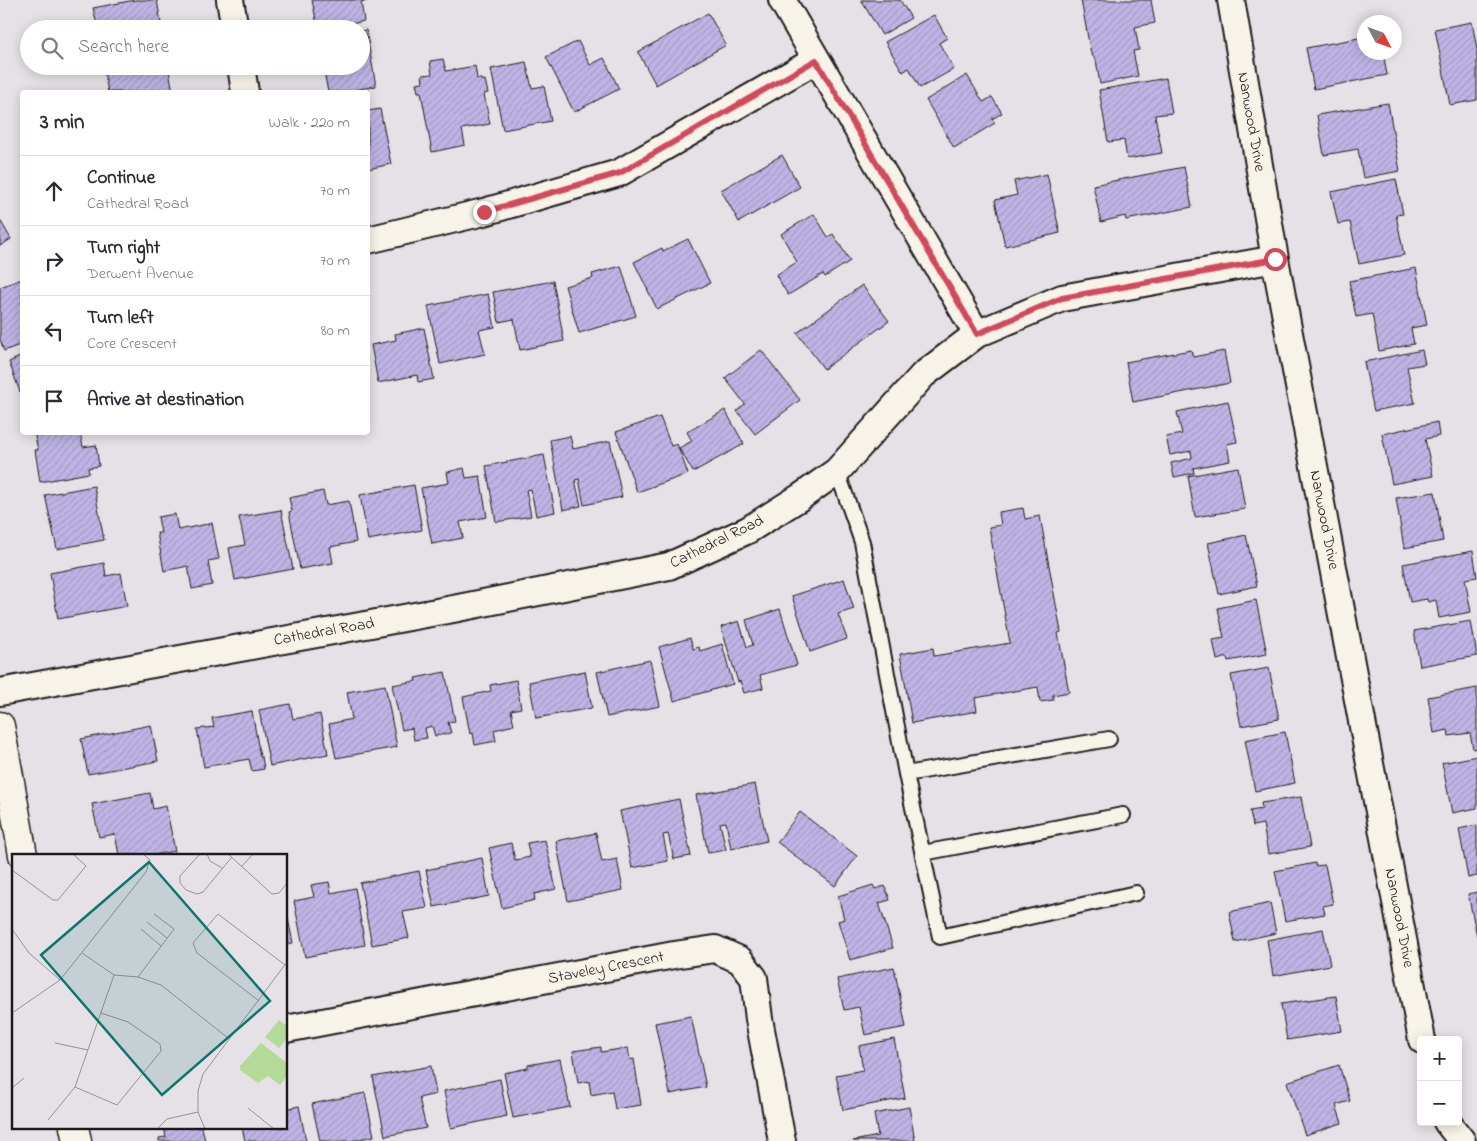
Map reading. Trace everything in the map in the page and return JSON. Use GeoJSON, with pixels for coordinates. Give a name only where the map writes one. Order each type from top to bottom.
{"type":"FeatureCollection","features":[{"type":"Feature","properties":{"kind":"street"},"geometry":{"type":"LineString","coordinates":[[230,0],[233,20]]}},
{"type":"Feature","properties":{"kind":"street"},"geometry":{"type":"LineString","coordinates":[[782,0],[977,334]]}},
{"type":"Feature","properties":{"kind":"street","name":"Nanwood Drive"},"geometry":{"type":"LineString","coordinates":[[1231,0],[1275,259],[1421,1036]]}},
{"type":"Feature","properties":{"kind":"street"},"geometry":{"type":"LineString","coordinates":[[370,240],[484,212],[620,173],[816,60]]}},
{"type":"Feature","properties":{"kind":"street"},"geometry":{"type":"LineString","coordinates":[[242,75],[245,90]]}},
{"type":"Feature","properties":{"kind":"street","name":"Cathedral Road"},"geometry":{"type":"LineString","coordinates":[[0,692],[443,611],[669,566],[748,530],[802,496],[836,471],[923,375],[977,334],[1062,298],[1275,259]]}},
{"type":"Feature","properties":{"kind":"street"},"geometry":{"type":"LineString","coordinates":[[0,726],[23,854]]}},
{"type":"Feature","properties":{"kind":"street","name":"Staveley Crescent"},"geometry":{"type":"LineString","coordinates":[[288,1029],[674,955],[715,949],[740,960],[754,978],[759,1019],[782,1141]]}},
{"type":"Feature","properties":{"kind":"street"},"geometry":{"type":"LineString","coordinates":[[1450,1126],[1462,1141]]}},
{"type":"Feature","properties":{"kind":"street"},"geometry":{"type":"LineString","coordinates":[[74,1128],[77,1141]]}},
{"type":"Feature","properties":{"kind":"lane"},"geometry":{"type":"LineString","coordinates":[[836,471],[862,542],[906,774],[940,937],[1136,894]]}},
{"type":"Feature","properties":{"kind":"lane"},"geometry":{"type":"LineString","coordinates":[[906,774],[1110,738]]}},
{"type":"Feature","properties":{"kind":"lane"},"geometry":{"type":"LineString","coordinates":[[923,853],[1123,815]]}},
{"type":"Feature","properties":{"kind":"building"},"geometry":{"type":"Polygon","coordinates":[[[135,0],[157,0],[160,20],[96,20],[93,8],[135,0]]]}},
{"type":"Feature","properties":{"kind":"building"},"geometry":{"type":"Polygon","coordinates":[[[312,0],[371,0],[361,2],[364,20],[316,20],[312,0]]]}},
{"type":"Feature","properties":{"kind":"building"},"geometry":{"type":"Polygon","coordinates":[[[861,0],[900,0],[911,18],[882,35],[861,0]]]}},
{"type":"Feature","properties":{"kind":"building"},"geometry":{"type":"Polygon","coordinates":[[[1081,0],[1151,0],[1155,23],[1135,27],[1139,50],[1133,51],[1138,76],[1100,84],[1096,60],[1091,54],[1081,0]]]}},
{"type":"Feature","properties":{"kind":"building"},"geometry":{"type":"Polygon","coordinates":[[[708,13],[726,45],[656,85],[638,52],[708,13]]]}},
{"type":"Feature","properties":{"kind":"building"},"geometry":{"type":"Polygon","coordinates":[[[934,15],[947,38],[939,43],[954,69],[920,88],[909,68],[903,72],[885,42],[934,15]]]}},
{"type":"Feature","properties":{"kind":"building"},"geometry":{"type":"Polygon","coordinates":[[[1472,22],[1477,49],[1477,100],[1450,105],[1435,29],[1472,22]]]}},
{"type":"Feature","properties":{"kind":"building"},"geometry":{"type":"Polygon","coordinates":[[[1357,38],[1357,60],[1384,60],[1387,75],[1314,89],[1306,48],[1357,38]]]}},
{"type":"Feature","properties":{"kind":"building"},"geometry":{"type":"Polygon","coordinates":[[[578,41],[590,65],[604,58],[619,89],[574,112],[546,57],[578,41]]]}},
{"type":"Feature","properties":{"kind":"building"},"geometry":{"type":"Polygon","coordinates":[[[370,52],[376,86],[355,90],[328,90],[325,75],[370,75],[370,52]]]}},
{"type":"Feature","properties":{"kind":"building"},"geometry":{"type":"Polygon","coordinates":[[[443,59],[446,71],[475,66],[477,79],[485,80],[488,93],[484,94],[490,124],[462,129],[465,145],[432,152],[421,92],[418,92],[416,83],[423,82],[422,75],[432,74],[430,61],[443,59]]]}},
{"type":"Feature","properties":{"kind":"building"},"geometry":{"type":"Polygon","coordinates":[[[526,62],[532,88],[544,86],[551,121],[503,130],[491,69],[526,62]]]}},
{"type":"Feature","properties":{"kind":"building"},"geometry":{"type":"Polygon","coordinates":[[[105,75],[170,75],[173,90],[108,90],[105,75]]]}},
{"type":"Feature","properties":{"kind":"building"},"geometry":{"type":"Polygon","coordinates":[[[967,75],[983,102],[992,97],[1002,113],[992,119],[995,123],[954,148],[926,100],[967,75]]]}},
{"type":"Feature","properties":{"kind":"building"},"geometry":{"type":"Polygon","coordinates":[[[1166,78],[1172,113],[1155,115],[1162,153],[1127,159],[1124,140],[1108,142],[1099,90],[1166,78]]]}},
{"type":"Feature","properties":{"kind":"building"},"geometry":{"type":"Polygon","coordinates":[[[1388,103],[1400,171],[1363,178],[1358,149],[1324,155],[1317,115],[1388,103]]]}},
{"type":"Feature","properties":{"kind":"building"},"geometry":{"type":"Polygon","coordinates":[[[380,109],[391,164],[370,169],[370,111],[380,109]]]}},
{"type":"Feature","properties":{"kind":"building"},"geometry":{"type":"Polygon","coordinates":[[[782,155],[800,187],[739,222],[721,190],[782,155]]]}},
{"type":"Feature","properties":{"kind":"building"},"geometry":{"type":"Polygon","coordinates":[[[1184,167],[1192,207],[1126,220],[1125,216],[1101,222],[1093,185],[1184,167]]]}},
{"type":"Feature","properties":{"kind":"building"},"geometry":{"type":"Polygon","coordinates":[[[1047,174],[1060,233],[1005,246],[995,200],[1017,195],[1014,181],[1047,174]]]}},
{"type":"Feature","properties":{"kind":"building"},"geometry":{"type":"Polygon","coordinates":[[[1396,179],[1403,214],[1396,215],[1404,255],[1359,264],[1350,222],[1338,224],[1331,192],[1396,179]]]}},
{"type":"Feature","properties":{"kind":"building"},"geometry":{"type":"Polygon","coordinates":[[[814,214],[828,237],[833,234],[850,261],[825,277],[823,274],[788,295],[776,275],[797,262],[781,234],[814,214]]]}},
{"type":"Feature","properties":{"kind":"building"},"geometry":{"type":"Polygon","coordinates":[[[0,220],[11,239],[0,246],[0,220]]]}},
{"type":"Feature","properties":{"kind":"building"},"geometry":{"type":"Polygon","coordinates":[[[688,239],[710,283],[657,309],[634,262],[662,248],[663,251],[688,239]]]}},
{"type":"Feature","properties":{"kind":"building"},"geometry":{"type":"Polygon","coordinates":[[[621,266],[636,316],[579,333],[565,286],[593,278],[592,274],[621,266]]]}},
{"type":"Feature","properties":{"kind":"building"},"geometry":{"type":"Polygon","coordinates":[[[1416,268],[1427,325],[1411,328],[1414,344],[1379,351],[1372,314],[1356,317],[1349,281],[1416,268]]]}},
{"type":"Feature","properties":{"kind":"building"},"geometry":{"type":"Polygon","coordinates":[[[20,280],[20,345],[4,351],[0,339],[0,287],[20,280]]]}},
{"type":"Feature","properties":{"kind":"building"},"geometry":{"type":"Polygon","coordinates":[[[553,281],[564,341],[520,350],[514,319],[499,322],[493,292],[553,281]]]}},
{"type":"Feature","properties":{"kind":"building"},"geometry":{"type":"Polygon","coordinates":[[[862,285],[889,321],[824,369],[797,333],[862,285]]]}},
{"type":"Feature","properties":{"kind":"building"},"geometry":{"type":"Polygon","coordinates":[[[488,294],[495,327],[479,330],[485,354],[440,364],[428,306],[488,294]]]}},
{"type":"Feature","properties":{"kind":"building"},"geometry":{"type":"Polygon","coordinates":[[[424,328],[434,379],[418,382],[417,375],[378,383],[371,345],[396,340],[395,334],[424,328]]]}},
{"type":"Feature","properties":{"kind":"building"},"geometry":{"type":"Polygon","coordinates":[[[761,350],[800,400],[755,434],[737,411],[745,404],[725,378],[761,350]]]}},
{"type":"Feature","properties":{"kind":"building"},"geometry":{"type":"Polygon","coordinates":[[[1191,350],[1193,357],[1224,351],[1230,383],[1133,402],[1126,362],[1191,350]]]}},
{"type":"Feature","properties":{"kind":"building"},"geometry":{"type":"Polygon","coordinates":[[[1422,350],[1425,364],[1407,367],[1415,403],[1374,411],[1364,362],[1422,350]]]}},
{"type":"Feature","properties":{"kind":"building"},"geometry":{"type":"Polygon","coordinates":[[[20,357],[20,392],[9,362],[20,357]]]}},
{"type":"Feature","properties":{"kind":"building"},"geometry":{"type":"Polygon","coordinates":[[[1228,401],[1237,442],[1227,444],[1230,461],[1193,468],[1194,473],[1174,477],[1171,463],[1192,458],[1191,451],[1170,455],[1166,437],[1182,434],[1177,412],[1228,401]]]}},
{"type":"Feature","properties":{"kind":"building"},"geometry":{"type":"Polygon","coordinates":[[[725,410],[744,444],[693,472],[679,448],[692,441],[687,432],[725,410]]]}},
{"type":"Feature","properties":{"kind":"building"},"geometry":{"type":"Polygon","coordinates":[[[660,417],[671,446],[677,444],[688,474],[637,492],[616,432],[660,417]]]}},
{"type":"Feature","properties":{"kind":"building"},"geometry":{"type":"Polygon","coordinates":[[[1437,422],[1439,436],[1425,439],[1433,476],[1392,484],[1382,434],[1437,422]]]}},
{"type":"Feature","properties":{"kind":"building"},"geometry":{"type":"Polygon","coordinates":[[[35,435],[81,435],[83,447],[96,445],[99,466],[88,468],[89,473],[40,482],[35,450],[38,450],[35,435]]]}},
{"type":"Feature","properties":{"kind":"building"},"geometry":{"type":"Polygon","coordinates":[[[570,436],[573,449],[610,441],[622,497],[584,505],[579,479],[575,480],[581,506],[563,510],[550,440],[570,436]]]}},
{"type":"Feature","properties":{"kind":"building"},"geometry":{"type":"Polygon","coordinates":[[[544,455],[555,512],[536,516],[531,489],[526,490],[531,516],[496,522],[486,466],[544,455]]]}},
{"type":"Feature","properties":{"kind":"building"},"geometry":{"type":"Polygon","coordinates":[[[1238,467],[1245,509],[1195,517],[1188,476],[1238,467]]]}},
{"type":"Feature","properties":{"kind":"building"},"geometry":{"type":"Polygon","coordinates":[[[464,468],[466,478],[480,476],[487,517],[460,522],[463,538],[432,544],[421,488],[449,483],[447,472],[464,468]]]}},
{"type":"Feature","properties":{"kind":"building"},"geometry":{"type":"Polygon","coordinates":[[[414,485],[422,530],[368,540],[360,495],[414,485]]]}},
{"type":"Feature","properties":{"kind":"building"},"geometry":{"type":"Polygon","coordinates":[[[94,486],[104,540],[57,549],[45,495],[94,486]]]}},
{"type":"Feature","properties":{"kind":"building"},"geometry":{"type":"Polygon","coordinates":[[[323,491],[326,505],[349,501],[356,542],[330,547],[333,563],[300,569],[289,512],[292,511],[289,498],[323,491]]]}},
{"type":"Feature","properties":{"kind":"building"},"geometry":{"type":"Polygon","coordinates":[[[1435,492],[1443,541],[1404,548],[1396,498],[1435,492]]]}},
{"type":"Feature","properties":{"kind":"building"},"geometry":{"type":"Polygon","coordinates":[[[1023,508],[1025,519],[1040,516],[1061,632],[1058,633],[1069,692],[1053,695],[1053,700],[1040,702],[1038,687],[975,698],[977,711],[912,723],[900,654],[933,648],[934,656],[1010,643],[989,527],[1001,525],[999,512],[1023,508]]]}},
{"type":"Feature","properties":{"kind":"building"},"geometry":{"type":"Polygon","coordinates":[[[281,510],[293,569],[235,580],[229,548],[245,545],[239,517],[281,510]]]}},
{"type":"Feature","properties":{"kind":"building"},"geometry":{"type":"Polygon","coordinates":[[[175,514],[178,530],[212,523],[219,559],[208,561],[212,585],[192,589],[188,566],[164,571],[157,533],[161,533],[158,517],[175,514]]]}},
{"type":"Feature","properties":{"kind":"building"},"geometry":{"type":"Polygon","coordinates":[[[1246,535],[1257,586],[1219,594],[1208,543],[1246,535]]]}},
{"type":"Feature","properties":{"kind":"building"},"geometry":{"type":"Polygon","coordinates":[[[1473,551],[1477,577],[1465,579],[1471,612],[1439,618],[1436,600],[1428,602],[1427,599],[1410,602],[1403,564],[1473,551]]]}},
{"type":"Feature","properties":{"kind":"building"},"geometry":{"type":"Polygon","coordinates":[[[104,563],[106,576],[121,573],[127,606],[58,619],[50,573],[104,563]]]}},
{"type":"Feature","properties":{"kind":"building"},"geometry":{"type":"Polygon","coordinates":[[[844,579],[854,609],[838,614],[847,639],[810,652],[792,596],[844,579]]]}},
{"type":"Feature","properties":{"kind":"building"},"geometry":{"type":"Polygon","coordinates":[[[1256,600],[1267,654],[1228,661],[1227,657],[1217,660],[1213,640],[1224,638],[1218,608],[1256,600]]]}},
{"type":"Feature","properties":{"kind":"building"},"geometry":{"type":"Polygon","coordinates":[[[780,609],[797,665],[760,675],[763,688],[744,693],[740,681],[738,682],[721,627],[739,621],[747,647],[753,645],[746,620],[780,609]]]}},
{"type":"Feature","properties":{"kind":"building"},"geometry":{"type":"Polygon","coordinates":[[[1471,621],[1477,656],[1420,666],[1414,631],[1471,621]]]}},
{"type":"Feature","properties":{"kind":"building"},"geometry":{"type":"Polygon","coordinates":[[[690,638],[693,649],[699,647],[700,651],[722,644],[733,684],[674,701],[659,647],[690,638]]]}},
{"type":"Feature","properties":{"kind":"building"},"geometry":{"type":"Polygon","coordinates":[[[650,660],[660,706],[607,717],[597,672],[650,660]]]}},
{"type":"Feature","properties":{"kind":"building"},"geometry":{"type":"Polygon","coordinates":[[[1269,668],[1279,719],[1241,726],[1231,675],[1269,668]]]}},
{"type":"Feature","properties":{"kind":"building"},"geometry":{"type":"Polygon","coordinates":[[[585,671],[592,708],[536,718],[529,682],[585,671]]]}},
{"type":"Feature","properties":{"kind":"building"},"geometry":{"type":"Polygon","coordinates":[[[445,672],[455,721],[448,722],[451,733],[435,736],[432,726],[425,728],[427,738],[414,740],[412,728],[402,730],[392,685],[416,681],[415,678],[445,672]]]}},
{"type":"Feature","properties":{"kind":"building"},"geometry":{"type":"Polygon","coordinates":[[[516,680],[521,708],[511,710],[514,725],[494,730],[496,741],[475,745],[473,733],[470,734],[463,697],[491,691],[490,685],[516,680]]]}},
{"type":"Feature","properties":{"kind":"building"},"geometry":{"type":"Polygon","coordinates":[[[385,685],[397,747],[336,758],[329,724],[352,719],[347,692],[385,685]]]}},
{"type":"Feature","properties":{"kind":"building"},"geometry":{"type":"Polygon","coordinates":[[[1477,688],[1477,748],[1473,749],[1470,733],[1449,736],[1448,730],[1434,733],[1428,697],[1477,688]]]}},
{"type":"Feature","properties":{"kind":"building"},"geometry":{"type":"Polygon","coordinates":[[[290,704],[293,719],[320,714],[328,754],[270,766],[259,710],[290,704]]]}},
{"type":"Feature","properties":{"kind":"building"},"geometry":{"type":"Polygon","coordinates":[[[252,711],[264,769],[252,771],[249,759],[204,767],[197,729],[214,727],[212,718],[252,711]]]}},
{"type":"Feature","properties":{"kind":"building"},"geometry":{"type":"Polygon","coordinates":[[[151,725],[158,761],[88,774],[81,739],[151,725]]]}},
{"type":"Feature","properties":{"kind":"building"},"geometry":{"type":"Polygon","coordinates":[[[1285,732],[1295,783],[1255,791],[1245,740],[1285,732]]]}},
{"type":"Feature","properties":{"kind":"building"},"geometry":{"type":"Polygon","coordinates":[[[1477,756],[1477,808],[1452,813],[1442,763],[1477,756]]]}},
{"type":"Feature","properties":{"kind":"building"},"geometry":{"type":"Polygon","coordinates":[[[755,784],[767,841],[731,849],[726,822],[720,823],[726,850],[708,853],[696,795],[755,784]]]}},
{"type":"Feature","properties":{"kind":"building"},"geometry":{"type":"Polygon","coordinates":[[[150,793],[153,809],[166,806],[175,851],[159,854],[119,854],[115,834],[99,837],[92,804],[150,793]]]}},
{"type":"Feature","properties":{"kind":"building"},"geometry":{"type":"Polygon","coordinates":[[[1301,797],[1310,847],[1268,854],[1263,824],[1253,826],[1250,811],[1262,809],[1261,803],[1301,797]]]}},
{"type":"Feature","properties":{"kind":"building"},"geometry":{"type":"Polygon","coordinates":[[[679,799],[691,856],[674,859],[668,834],[663,835],[668,861],[632,868],[620,811],[679,799]]]}},
{"type":"Feature","properties":{"kind":"building"},"geometry":{"type":"Polygon","coordinates":[[[800,812],[857,856],[835,886],[777,842],[800,812]]]}},
{"type":"Feature","properties":{"kind":"building"},"geometry":{"type":"Polygon","coordinates":[[[1477,825],[1477,876],[1468,878],[1459,829],[1477,825]]]}},
{"type":"Feature","properties":{"kind":"building"},"geometry":{"type":"Polygon","coordinates":[[[596,833],[602,862],[617,859],[623,890],[568,901],[556,841],[596,833]]]}},
{"type":"Feature","properties":{"kind":"building"},"geometry":{"type":"Polygon","coordinates":[[[545,840],[556,889],[534,894],[535,900],[502,908],[489,848],[511,843],[515,860],[530,857],[527,843],[545,840]]]}},
{"type":"Feature","properties":{"kind":"building"},"geometry":{"type":"Polygon","coordinates":[[[482,858],[489,896],[434,907],[426,870],[482,858]]]}},
{"type":"Feature","properties":{"kind":"building"},"geometry":{"type":"Polygon","coordinates":[[[1315,863],[1315,866],[1325,865],[1333,904],[1323,906],[1325,914],[1285,921],[1275,871],[1315,863]]]}},
{"type":"Feature","properties":{"kind":"building"},"geometry":{"type":"Polygon","coordinates":[[[419,871],[427,908],[403,912],[409,938],[372,945],[360,883],[419,871]]]}},
{"type":"Feature","properties":{"kind":"building"},"geometry":{"type":"Polygon","coordinates":[[[329,882],[331,893],[355,888],[365,945],[305,957],[294,901],[314,897],[311,885],[329,882]]]}},
{"type":"Feature","properties":{"kind":"building"},"geometry":{"type":"Polygon","coordinates":[[[873,885],[875,889],[885,886],[890,900],[879,903],[893,948],[850,960],[838,921],[844,919],[838,896],[873,885]]]}},
{"type":"Feature","properties":{"kind":"building"},"geometry":{"type":"Polygon","coordinates":[[[1477,892],[1477,936],[1468,894],[1477,892]]]}},
{"type":"Feature","properties":{"kind":"building"},"geometry":{"type":"Polygon","coordinates":[[[1270,903],[1276,933],[1235,942],[1229,912],[1270,903]]]}},
{"type":"Feature","properties":{"kind":"building"},"geometry":{"type":"Polygon","coordinates":[[[288,919],[293,943],[288,944],[288,919]]]}},
{"type":"Feature","properties":{"kind":"building"},"geometry":{"type":"Polygon","coordinates":[[[1323,929],[1330,965],[1273,976],[1267,940],[1323,929]]]}},
{"type":"Feature","properties":{"kind":"building"},"geometry":{"type":"Polygon","coordinates":[[[894,967],[906,1027],[865,1035],[859,1007],[844,1010],[837,979],[894,967]]]}},
{"type":"Feature","properties":{"kind":"building"},"geometry":{"type":"Polygon","coordinates":[[[1336,996],[1342,1031],[1287,1040],[1281,1004],[1336,996]]]}},
{"type":"Feature","properties":{"kind":"building"},"geometry":{"type":"Polygon","coordinates":[[[691,1016],[706,1087],[670,1094],[655,1023],[691,1016]]]}},
{"type":"Feature","properties":{"kind":"building"},"geometry":{"type":"Polygon","coordinates":[[[894,1039],[905,1098],[843,1110],[836,1075],[863,1070],[859,1046],[894,1039]]]}},
{"type":"Feature","properties":{"kind":"building"},"geometry":{"type":"Polygon","coordinates":[[[601,1047],[601,1052],[628,1048],[630,1060],[634,1059],[641,1105],[615,1109],[612,1091],[591,1095],[589,1081],[578,1083],[573,1051],[601,1047]]]}},
{"type":"Feature","properties":{"kind":"building"},"geometry":{"type":"Polygon","coordinates":[[[560,1059],[570,1107],[513,1118],[504,1073],[528,1068],[528,1065],[560,1059]]]}},
{"type":"Feature","properties":{"kind":"building"},"geometry":{"type":"Polygon","coordinates":[[[1339,1065],[1350,1101],[1336,1105],[1342,1123],[1305,1135],[1287,1082],[1339,1065]]]}},
{"type":"Feature","properties":{"kind":"building"},"geometry":{"type":"Polygon","coordinates":[[[431,1066],[436,1094],[419,1098],[426,1128],[385,1136],[373,1077],[431,1066]]]}},
{"type":"Feature","properties":{"kind":"building"},"geometry":{"type":"Polygon","coordinates":[[[500,1079],[507,1116],[451,1128],[444,1091],[500,1079]]]}},
{"type":"Feature","properties":{"kind":"building"},"geometry":{"type":"Polygon","coordinates":[[[365,1093],[374,1136],[351,1141],[320,1141],[312,1104],[365,1093]]]}},
{"type":"Feature","properties":{"kind":"building"},"geometry":{"type":"Polygon","coordinates":[[[299,1106],[306,1141],[245,1141],[242,1128],[288,1128],[288,1109],[299,1106]]]}},
{"type":"Feature","properties":{"kind":"building"},"geometry":{"type":"Polygon","coordinates":[[[909,1107],[915,1141],[853,1141],[878,1136],[874,1114],[909,1107]]]}},
{"type":"Feature","properties":{"kind":"building"},"geometry":{"type":"Polygon","coordinates":[[[164,1128],[202,1128],[205,1141],[159,1141],[159,1138],[166,1137],[164,1128]]]}},
{"type":"Feature","properties":{"kind":"route"},"geometry":{"type":"LineString","coordinates":[[484,212],[620,173],[816,60],[977,334],[1062,298],[1275,259]]}}]}
